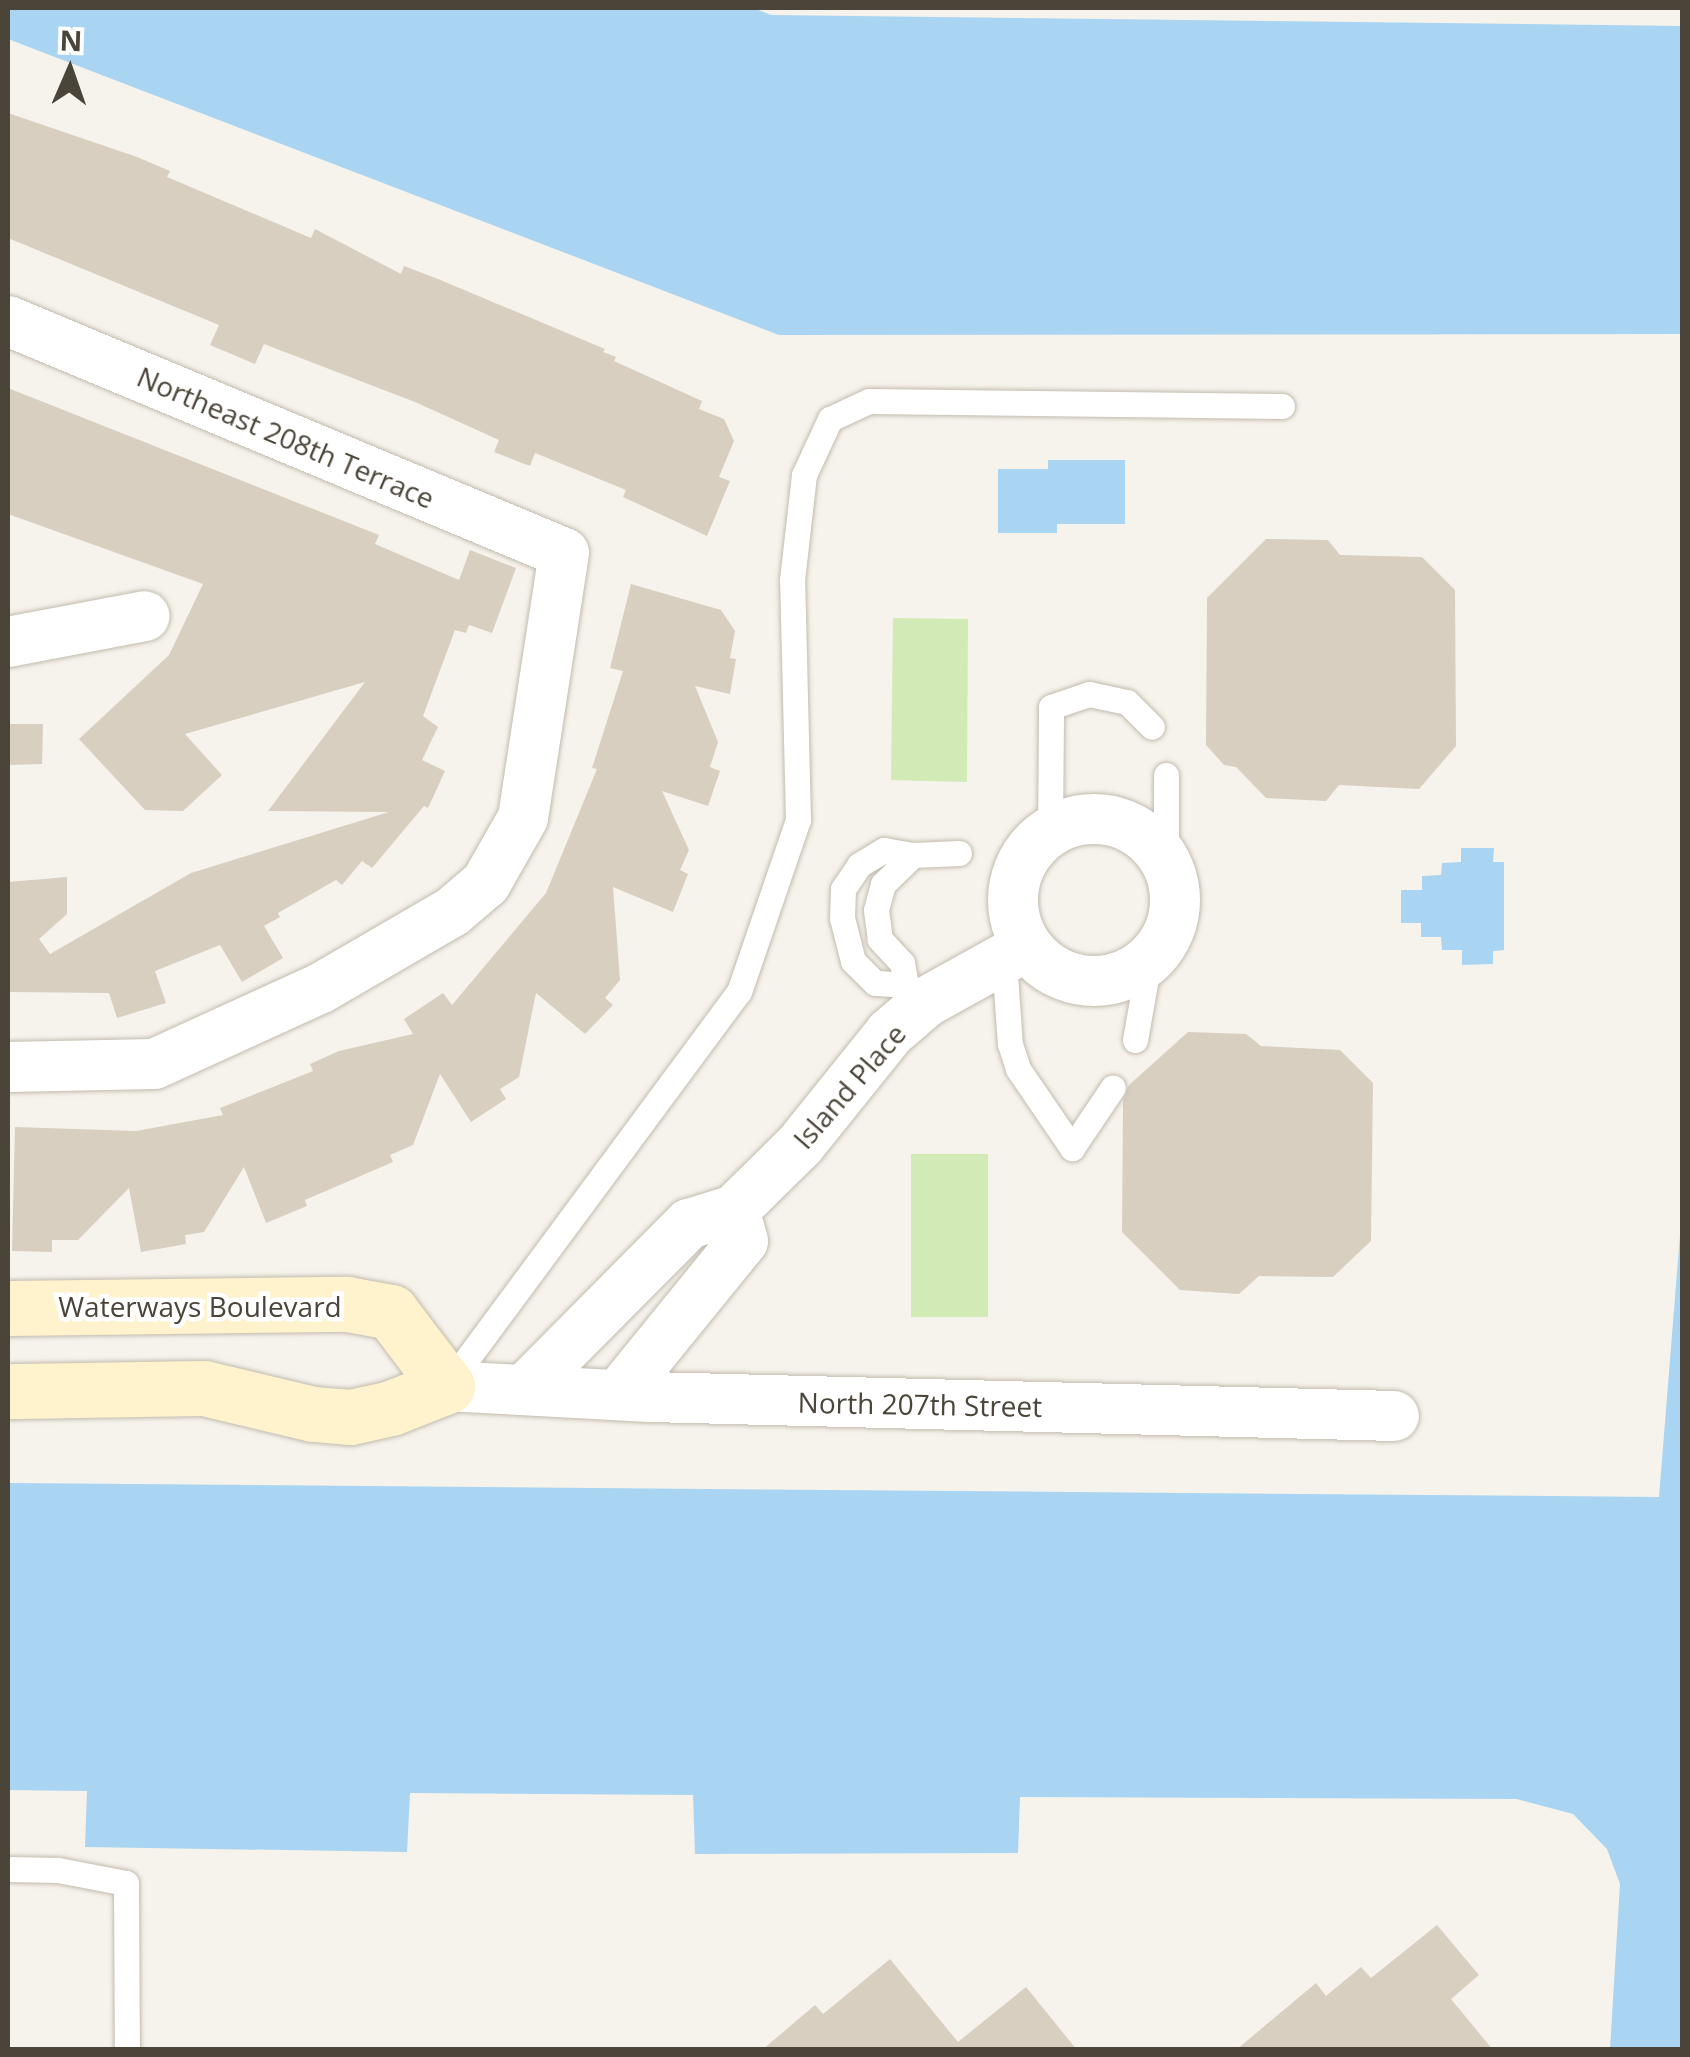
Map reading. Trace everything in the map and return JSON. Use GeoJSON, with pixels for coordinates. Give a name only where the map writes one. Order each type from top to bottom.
{"type":"FeatureCollection","features":[{"type":"Feature","properties":{"kind":"street","name":"Northeast 208th Terrace"},"geometry":{"type":"LineString","coordinates":[[8,321],[564,552],[524,818],[486,883],[452,912],[321,988],[154,1064],[8,1068]]}},
{"type":"Feature","properties":{"kind":"street"},"geometry":{"type":"LineString","coordinates":[[8,642],[145,616]]}},
{"type":"Feature","properties":{"kind":"street"},"geometry":{"type":"LineString","coordinates":[[1100,819],[1126,825],[1148,839],[1166,860],[1175,886],[1175,913],[1166,939],[1149,960],[1125,975],[1084,980],[1016,954],[1012,897],[1024,860],[1050,831],[1074,821],[1100,819]]}},
{"type":"Feature","properties":{"kind":"street","name":"Island Place"},"geometry":{"type":"LineString","coordinates":[[526,1388],[689,1224],[734,1210],[800,1144],[890,1033],[916,994],[1016,954]]}},
{"type":"Feature","properties":{"kind":"street"},"geometry":{"type":"LineString","coordinates":[[618,1395],[744,1241],[734,1210]]}},
{"type":"Feature","properties":{"kind":"street","name":"Waterways Boulevard"},"geometry":{"type":"LineString","coordinates":[[8,1308],[347,1304],[391,1312],[447,1386]]}},
{"type":"Feature","properties":{"kind":"street","name":"North 207th Street"},"geometry":{"type":"LineString","coordinates":[[447,1386],[618,1395],[1394,1416]]}},
{"type":"Feature","properties":{"kind":"street"},"geometry":{"type":"LineString","coordinates":[[8,1391],[204,1388],[313,1414],[350,1417],[391,1408],[447,1386]]}},
{"type":"Feature","properties":{"kind":"lane"},"geometry":{"type":"LineString","coordinates":[[447,1386],[739,992],[798,820],[792,580],[804,474],[830,420],[868,401],[1282,406]]}},
{"type":"Feature","properties":{"kind":"lane"},"geometry":{"type":"LineString","coordinates":[[1050,831],[1051,707],[1089,694],[1127,702],[1152,727]]}},
{"type":"Feature","properties":{"kind":"lane"},"geometry":{"type":"LineString","coordinates":[[1166,775],[1166,860]]}},
{"type":"Feature","properties":{"kind":"lane"},"geometry":{"type":"LineString","coordinates":[[916,994],[875,983],[853,961],[842,918],[843,889],[859,865],[884,850],[913,855],[959,852]]}},
{"type":"Feature","properties":{"kind":"lane"},"geometry":{"type":"LineString","coordinates":[[913,855],[882,884],[876,910],[880,939],[902,962],[916,994]]}},
{"type":"Feature","properties":{"kind":"lane"},"geometry":{"type":"LineString","coordinates":[[1016,954],[1010,1044],[1018,1069],[1072,1148],[1113,1087]]}},
{"type":"Feature","properties":{"kind":"lane"},"geometry":{"type":"LineString","coordinates":[[1135,1040],[1149,960]]}},
{"type":"Feature","properties":{"kind":"lane"},"geometry":{"type":"LineString","coordinates":[[8,1869],[58,1870],[126,1884],[126,2050]]}},
{"type":"Feature","properties":{"kind":"green space"},"geometry":{"type":"Polygon","coordinates":[[[893,618],[968,619],[967,782],[891,780],[893,618]]]}},
{"type":"Feature","properties":{"kind":"green space"},"geometry":{"type":"Polygon","coordinates":[[[911,1154],[988,1154],[988,1317],[911,1317],[911,1154]]]}},
{"type":"Feature","properties":{"kind":"water"},"geometry":{"type":"Polygon","coordinates":[[[8,8],[753,8],[771,15],[1682,26],[1682,334],[779,335],[8,39],[8,8]]]}},
{"type":"Feature","properties":{"kind":"water"},"geometry":{"type":"Polygon","coordinates":[[[1048,460],[1125,460],[1125,524],[1057,524],[1057,533],[998,533],[998,469],[1048,469],[1048,460]]]}},
{"type":"Feature","properties":{"kind":"water"},"geometry":{"type":"Polygon","coordinates":[[[1461,848],[1494,848],[1493,862],[1504,862],[1504,950],[1493,951],[1493,964],[1462,965],[1462,950],[1442,950],[1441,937],[1421,937],[1421,923],[1401,923],[1401,890],[1422,890],[1422,876],[1441,875],[1442,863],[1461,862],[1461,848]]]}},
{"type":"Feature","properties":{"kind":"water"},"geometry":{"type":"Polygon","coordinates":[[[1682,1210],[1682,2049],[1610,2049],[1620,1884],[1607,1849],[1573,1814],[1517,1799],[1020,1797],[1018,1853],[695,1854],[693,1795],[410,1793],[407,1852],[85,1847],[87,1791],[8,1790],[8,1483],[1659,1497],[1682,1210]]]}},
{"type":"Feature","properties":{"kind":"building"},"geometry":{"type":"Polygon","coordinates":[[[8,113],[137,157],[170,171],[167,177],[311,238],[315,229],[401,274],[404,266],[438,279],[605,349],[603,352],[616,357],[614,361],[702,401],[699,409],[724,419],[734,441],[719,477],[730,481],[707,536],[623,497],[626,490],[535,453],[530,466],[494,452],[499,440],[415,402],[264,344],[255,364],[210,345],[219,325],[8,238],[8,113]]]}},
{"type":"Feature","properties":{"kind":"building"},"geometry":{"type":"Polygon","coordinates":[[[8,388],[379,535],[375,544],[459,580],[470,550],[516,568],[492,633],[469,625],[466,633],[455,630],[423,716],[438,727],[422,760],[445,771],[428,808],[424,806],[372,868],[362,861],[342,885],[336,880],[278,913],[280,917],[264,926],[283,958],[242,982],[220,945],[155,971],[166,1003],[117,1018],[109,993],[8,992],[8,882],[67,877],[67,914],[39,939],[50,954],[191,873],[389,812],[268,811],[365,682],[185,734],[222,775],[183,811],[145,810],[79,739],[169,655],[203,584],[8,514],[8,388]]]}},
{"type":"Feature","properties":{"kind":"building"},"geometry":{"type":"Polygon","coordinates":[[[1266,539],[1328,540],[1340,555],[1422,557],[1455,590],[1456,746],[1419,789],[1339,785],[1326,801],[1266,798],[1236,767],[1224,765],[1206,745],[1207,598],[1266,539]]]}},
{"type":"Feature","properties":{"kind":"building"},"geometry":{"type":"Polygon","coordinates":[[[631,584],[721,610],[735,631],[730,658],[736,659],[730,694],[695,686],[718,742],[710,767],[720,771],[708,806],[662,791],[689,850],[680,870],[688,874],[673,912],[613,887],[620,980],[605,998],[613,1005],[585,1034],[536,993],[519,1077],[500,1089],[506,1099],[471,1122],[440,1074],[413,1145],[390,1155],[393,1162],[305,1200],[307,1206],[266,1223],[244,1167],[204,1232],[185,1235],[186,1244],[141,1252],[129,1188],[78,1240],[52,1240],[52,1252],[12,1251],[15,1127],[136,1131],[223,1115],[220,1108],[313,1071],[310,1064],[339,1051],[413,1034],[404,1019],[443,993],[452,1005],[546,893],[597,769],[592,768],[623,671],[610,668],[631,584]]]}},
{"type":"Feature","properties":{"kind":"building"},"geometry":{"type":"Polygon","coordinates":[[[8,724],[43,724],[42,764],[8,765],[8,724]]]}},
{"type":"Feature","properties":{"kind":"building"},"geometry":{"type":"Polygon","coordinates":[[[1188,1032],[1246,1034],[1261,1046],[1340,1050],[1373,1083],[1371,1241],[1333,1277],[1259,1276],[1239,1294],[1180,1290],[1122,1232],[1123,1101],[1129,1085],[1188,1032]]]}},
{"type":"Feature","properties":{"kind":"building"},"geometry":{"type":"Polygon","coordinates":[[[1437,1925],[1479,1975],[1451,1999],[1493,2050],[1236,2050],[1316,1983],[1326,1996],[1361,1967],[1371,1978],[1437,1925]]]}},
{"type":"Feature","properties":{"kind":"building"},"geometry":{"type":"Polygon","coordinates":[[[890,1959],[958,2042],[1026,1987],[1077,2050],[762,2050],[815,2005],[823,2014],[890,1959]]]}}]}
